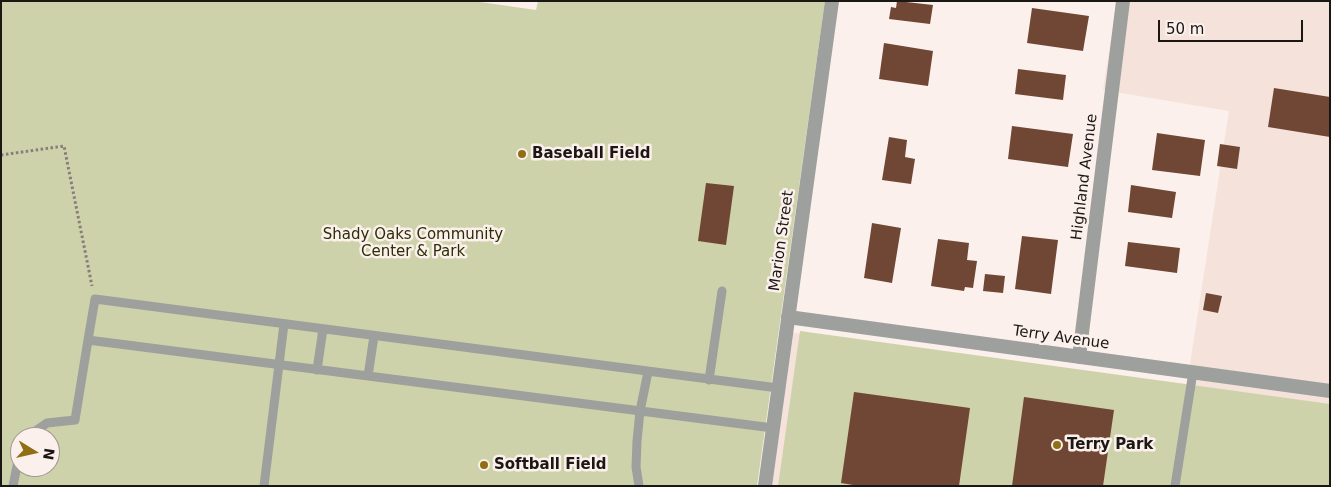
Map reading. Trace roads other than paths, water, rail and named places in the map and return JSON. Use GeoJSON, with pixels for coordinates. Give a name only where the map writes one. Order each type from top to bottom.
{"type":"FeatureCollection","features":[{"type":"Feature","properties":{"kind":"street","name":"Marion Street"},"geometry":{"type":"LineString","coordinates":[[765,486],[832,1]]}},
{"type":"Feature","properties":{"kind":"street","name":"Highland Avenue"},"geometry":{"type":"LineString","coordinates":[[1079,357],[1123,1]]}},
{"type":"Feature","properties":{"kind":"street","name":"Terry Avenue"},"geometry":{"type":"LineString","coordinates":[[788,317],[1330,391]]}},
{"type":"Feature","properties":{"kind":"lane"},"geometry":{"type":"LineString","coordinates":[[709,380],[722,291]]}},
{"type":"Feature","properties":{"kind":"lane"},"geometry":{"type":"LineString","coordinates":[[41,427],[47,423],[74,420],[95,299],[778,388]]}},
{"type":"Feature","properties":{"kind":"lane"},"geometry":{"type":"LineString","coordinates":[[264,486],[284,324]]}},
{"type":"Feature","properties":{"kind":"lane"},"geometry":{"type":"LineString","coordinates":[[317,370],[322,329]]}},
{"type":"Feature","properties":{"kind":"lane"},"geometry":{"type":"LineString","coordinates":[[368,376],[374,336]]}},
{"type":"Feature","properties":{"kind":"lane"},"geometry":{"type":"LineString","coordinates":[[88,340],[773,428]]}},
{"type":"Feature","properties":{"kind":"lane"},"geometry":{"type":"LineString","coordinates":[[639,486],[636,467],[640,411],[648,372]]}},
{"type":"Feature","properties":{"kind":"lane"},"geometry":{"type":"LineString","coordinates":[[1175,486],[1193,372]]}},
{"type":"Feature","properties":{"kind":"place","name":"Baseball Field"},"geometry":{"type":"Point","coordinates":[522,154]}},
{"type":"Feature","properties":{"kind":"place","name":"Terry Park"},"geometry":{"type":"Point","coordinates":[1057,445]}},
{"type":"Feature","properties":{"kind":"place","name":"Softball Field"},"geometry":{"type":"Point","coordinates":[484,465]}},
{"type":"Feature","properties":{"kind":"park label","name":"Shady Oaks Community Center & Park"},"geometry":{"type":"Point","coordinates":[413,244]}}]}
